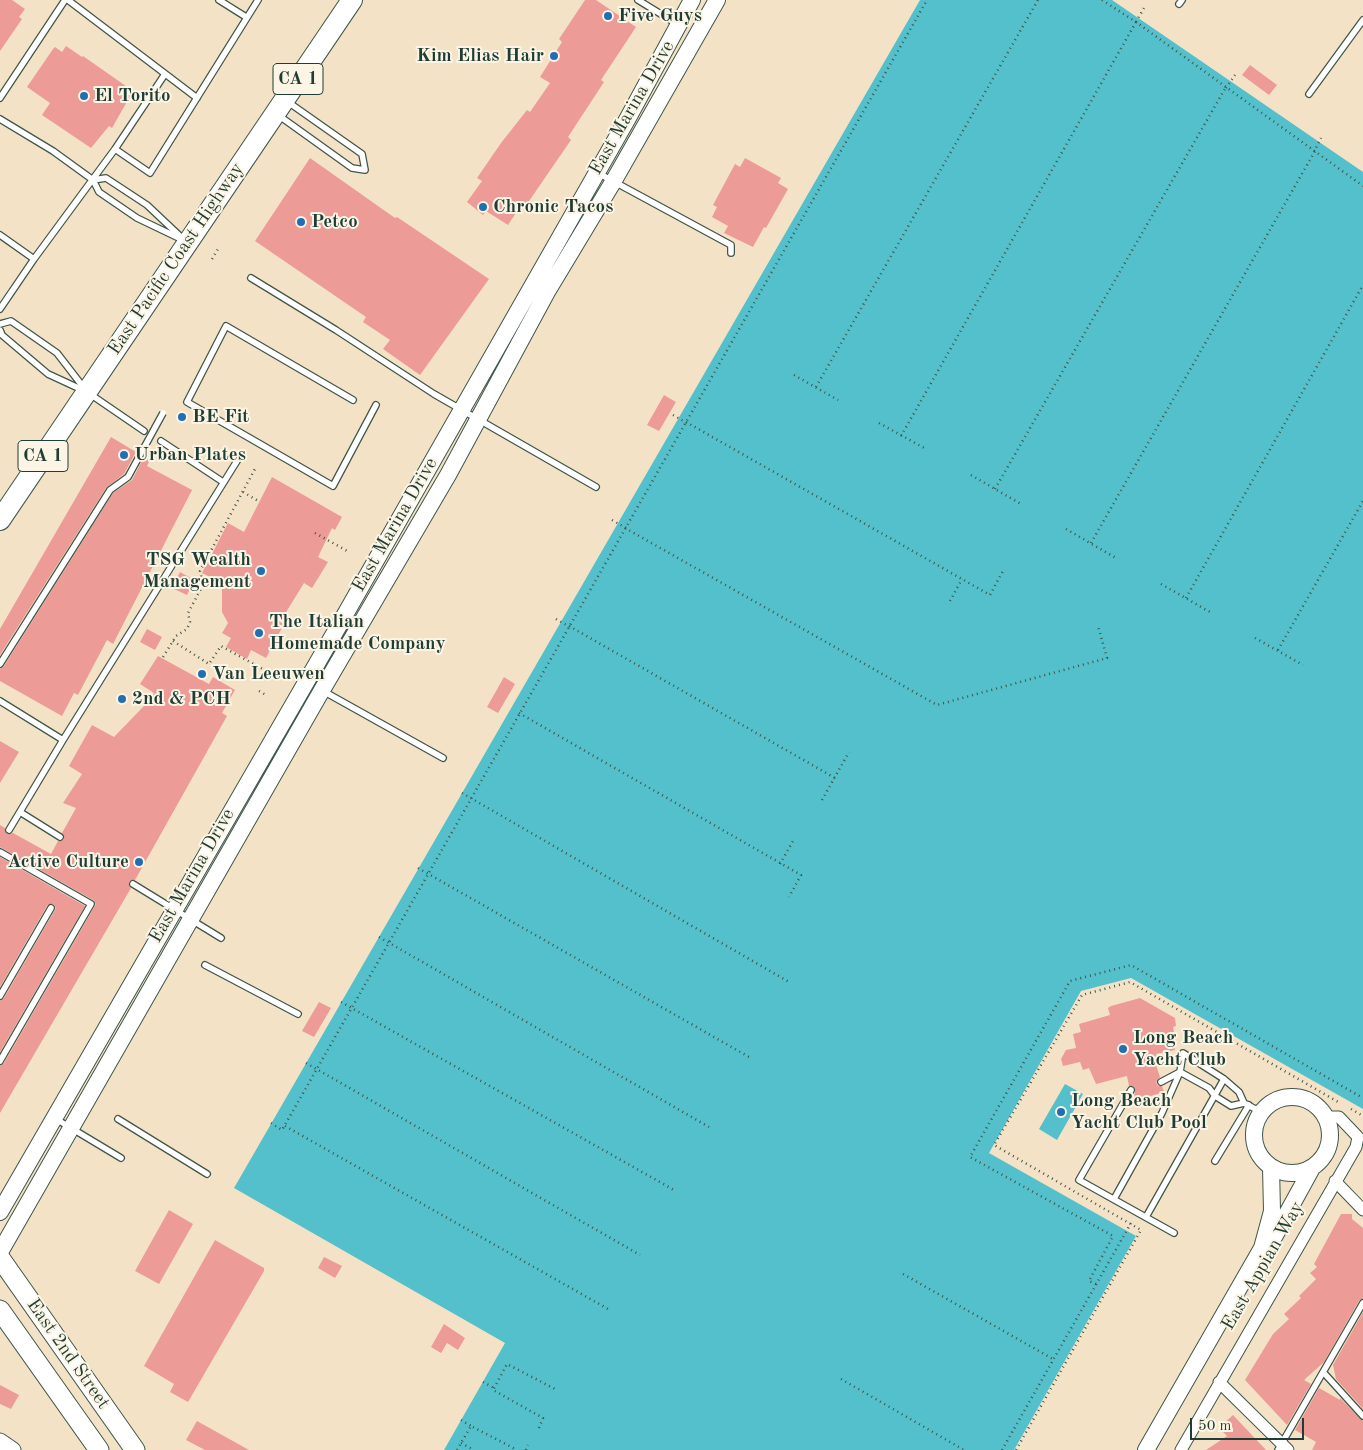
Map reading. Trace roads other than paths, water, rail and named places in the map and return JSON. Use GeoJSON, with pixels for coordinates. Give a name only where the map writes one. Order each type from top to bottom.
{"type":"FeatureCollection","features":[{"type":"Feature","properties":{"kind":"highway","name":"East Pacific Coast Highway"},"geometry":{"type":"LineString","coordinates":[[0,520],[186,242],[352,0]]}},
{"type":"Feature","properties":{"kind":"main road","name":"East Marina Drive"},"geometry":{"type":"LineString","coordinates":[[0,1212],[173,909],[306,682],[628,118],[692,0]]}},
{"type":"Feature","properties":{"kind":"main road","name":"East Marina Drive"},"geometry":{"type":"LineString","coordinates":[[0,1252],[322,690],[448,475],[476,420],[548,290],[613,182],[717,0]]}},
{"type":"Feature","properties":{"kind":"main road"},"geometry":{"type":"LineString","coordinates":[[1295,1097],[1313,1103],[1326,1117],[1330,1131],[1328,1145],[1322,1158],[1312,1168],[1294,1174],[1280,1172],[1260,1157],[1255,1144],[1255,1125],[1251,1107],[1295,1097]]}},
{"type":"Feature","properties":{"kind":"main road","name":"East Appian Way"},"geometry":{"type":"LineString","coordinates":[[1146,1450],[1262,1248],[1272,1211],[1271,1167]]}},
{"type":"Feature","properties":{"kind":"main road","name":"East Appian Way"},"geometry":{"type":"LineString","coordinates":[[1262,1248],[1273,1239],[1312,1168]]}},
{"type":"Feature","properties":{"kind":"main road","name":"East 2nd Street"},"geometry":{"type":"LineString","coordinates":[[0,1258],[136,1450]]}},
{"type":"Feature","properties":{"kind":"main road","name":"East 2nd Street"},"geometry":{"type":"LineString","coordinates":[[0,1310],[99,1450]]}},
{"type":"Feature","properties":{"kind":"main road"},"geometry":{"type":"LineString","coordinates":[[0,1334],[22,1341]]}},
{"type":"Feature","properties":{"kind":"street","name":"East Appian Way"},"geometry":{"type":"LineString","coordinates":[[1181,1450],[1335,1180],[1356,1147],[1358,1137],[1337,1116],[1326,1117]]}},
{"type":"Feature","properties":{"kind":"street"},"geometry":{"type":"LineString","coordinates":[[1335,1180],[1363,1210]]}},
{"type":"Feature","properties":{"kind":"street"},"geometry":{"type":"LineString","coordinates":[[1219,1382],[1283,1448]]}},
{"type":"Feature","properties":{"kind":"street"},"geometry":{"type":"LineString","coordinates":[[0,1441],[13,1450]]}},
{"type":"Feature","properties":{"kind":"lane"},"geometry":{"type":"LineString","coordinates":[[0,98],[67,0],[197,98]]}},
{"type":"Feature","properties":{"kind":"lane"},"geometry":{"type":"LineString","coordinates":[[219,0],[246,17]]}},
{"type":"Feature","properties":{"kind":"lane"},"geometry":{"type":"LineString","coordinates":[[115,149],[150,173],[258,0]]}},
{"type":"Feature","properties":{"kind":"lane"},"geometry":{"type":"LineString","coordinates":[[638,0],[678,24]]}},
{"type":"Feature","properties":{"kind":"lane"},"geometry":{"type":"LineString","coordinates":[[1309,94],[1363,20]]}},
{"type":"Feature","properties":{"kind":"lane"},"geometry":{"type":"LineString","coordinates":[[0,309],[115,149],[165,74]]}},
{"type":"Feature","properties":{"kind":"lane"},"geometry":{"type":"LineString","coordinates":[[279,106],[362,154],[365,170],[352,168],[279,106]]}},
{"type":"Feature","properties":{"kind":"lane"},"geometry":{"type":"LineString","coordinates":[[0,118],[54,151],[93,180],[99,192],[137,218],[186,242]]}},
{"type":"Feature","properties":{"kind":"lane"},"geometry":{"type":"LineString","coordinates":[[596,172],[730,245],[731,253]]}},
{"type":"Feature","properties":{"kind":"lane"},"geometry":{"type":"LineString","coordinates":[[93,180],[106,178],[147,206],[186,242]]}},
{"type":"Feature","properties":{"kind":"lane"},"geometry":{"type":"LineString","coordinates":[[0,235],[34,260]]}},
{"type":"Feature","properties":{"kind":"lane"},"geometry":{"type":"LineString","coordinates":[[251,278],[476,420],[596,487]]}},
{"type":"Feature","properties":{"kind":"lane"},"geometry":{"type":"LineString","coordinates":[[0,324],[11,321],[58,353],[87,392]]}},
{"type":"Feature","properties":{"kind":"lane"},"geometry":{"type":"LineString","coordinates":[[353,400],[226,326],[186,402],[333,486],[376,405]]}},
{"type":"Feature","properties":{"kind":"lane"},"geometry":{"type":"LineString","coordinates":[[0,330],[2,335],[48,374],[87,392],[144,431]]}},
{"type":"Feature","properties":{"kind":"lane"},"geometry":{"type":"LineString","coordinates":[[0,664],[110,490],[128,477],[163,413]]}},
{"type":"Feature","properties":{"kind":"lane"},"geometry":{"type":"LineString","coordinates":[[161,440],[223,482]]}},
{"type":"Feature","properties":{"kind":"lane"},"geometry":{"type":"LineString","coordinates":[[9,830],[237,461]]}},
{"type":"Feature","properties":{"kind":"lane"},"geometry":{"type":"LineString","coordinates":[[306,682],[442,758]]}},
{"type":"Feature","properties":{"kind":"lane"},"geometry":{"type":"LineString","coordinates":[[0,701],[64,740]]}},
{"type":"Feature","properties":{"kind":"lane"},"geometry":{"type":"LineString","coordinates":[[20,812],[60,837]]}},
{"type":"Feature","properties":{"kind":"lane"},"geometry":{"type":"LineString","coordinates":[[0,852],[91,904],[0,1061]]}},
{"type":"Feature","properties":{"kind":"lane"},"geometry":{"type":"LineString","coordinates":[[133,884],[221,938]]}},
{"type":"Feature","properties":{"kind":"lane"},"geometry":{"type":"LineString","coordinates":[[0,996],[51,908]]}},
{"type":"Feature","properties":{"kind":"lane"},"geometry":{"type":"LineString","coordinates":[[205,965],[298,1014]]}},
{"type":"Feature","properties":{"kind":"lane"},"geometry":{"type":"LineString","coordinates":[[1114,1199],[1162,1113],[1180,1072],[1183,1053],[1224,1078],[1240,1092],[1251,1107]]}},
{"type":"Feature","properties":{"kind":"lane"},"geometry":{"type":"LineString","coordinates":[[1161,1082],[1180,1072]]}},
{"type":"Feature","properties":{"kind":"lane"},"geometry":{"type":"LineString","coordinates":[[1180,1072],[1209,1088],[1215,1096],[1231,1106],[1251,1107]]}},
{"type":"Feature","properties":{"kind":"lane"},"geometry":{"type":"LineString","coordinates":[[1146,1217],[1224,1078]]}},
{"type":"Feature","properties":{"kind":"lane"},"geometry":{"type":"LineString","coordinates":[[1131,1090],[1079,1180],[1174,1233]]}},
{"type":"Feature","properties":{"kind":"lane"},"geometry":{"type":"LineString","coordinates":[[1215,1161],[1251,1107]]}},
{"type":"Feature","properties":{"kind":"lane"},"geometry":{"type":"LineString","coordinates":[[54,1118],[121,1158]]}},
{"type":"Feature","properties":{"kind":"lane"},"geometry":{"type":"LineString","coordinates":[[118,1119],[206,1174]]}},
{"type":"Feature","properties":{"kind":"lane"},"geometry":{"type":"LineString","coordinates":[[1283,1448],[1363,1303]]}},
{"type":"Feature","properties":{"kind":"lane"},"geometry":{"type":"LineString","coordinates":[[1324,1373],[1363,1416]]}},
{"type":"Feature","properties":{"kind":"water"},"geometry":{"type":"Polygon","coordinates":[[[920,0],[1112,0],[1363,172],[1363,1109],[1131,978],[1081,991],[989,1153],[1136,1236],[1014,1450],[444,1450],[505,1343],[234,1188],[920,0]]]}},
{"type":"Feature","properties":{"kind":"water","name":"Long Beach Yacht Club Pool"},"geometry":{"type":"Polygon","coordinates":[[[1065,1084],[1083,1094],[1057,1140],[1039,1129],[1065,1084]]]}},
{"type":"Feature","properties":{"kind":"place","name":"Five Guys"},"geometry":{"type":"Point","coordinates":[608,16]}},
{"type":"Feature","properties":{"kind":"place","name":"Kim Elias Hair"},"geometry":{"type":"Point","coordinates":[554,56]}},
{"type":"Feature","properties":{"kind":"place","name":"El Torito"},"geometry":{"type":"Point","coordinates":[84,96]}},
{"type":"Feature","properties":{"kind":"place","name":"Chronic Tacos"},"geometry":{"type":"Point","coordinates":[483,207]}},
{"type":"Feature","properties":{"kind":"place","name":"Petco"},"geometry":{"type":"Point","coordinates":[301,222]}},
{"type":"Feature","properties":{"kind":"place","name":"BE Fit"},"geometry":{"type":"Point","coordinates":[182,417]}},
{"type":"Feature","properties":{"kind":"place","name":"Urban Plates"},"geometry":{"type":"Point","coordinates":[124,455]}},
{"type":"Feature","properties":{"kind":"place","name":"TSG Wealth Management"},"geometry":{"type":"Point","coordinates":[261,571]}},
{"type":"Feature","properties":{"kind":"place","name":"The Italian Homemade Company"},"geometry":{"type":"Point","coordinates":[259,633]}},
{"type":"Feature","properties":{"kind":"place","name":"Van Leeuwen"},"geometry":{"type":"Point","coordinates":[202,674]}},
{"type":"Feature","properties":{"kind":"place","name":"2nd & PCH"},"geometry":{"type":"Point","coordinates":[122,699]}},
{"type":"Feature","properties":{"kind":"place","name":"Active Culture"},"geometry":{"type":"Point","coordinates":[139,862]}},
{"type":"Feature","properties":{"kind":"place","name":"Long Beach Yacht Club"},"geometry":{"type":"Point","coordinates":[1123,1049]}},
{"type":"Feature","properties":{"kind":"place","name":"Long Beach Yacht Club Pool"},"geometry":{"type":"Point","coordinates":[1061,1112]}}]}
